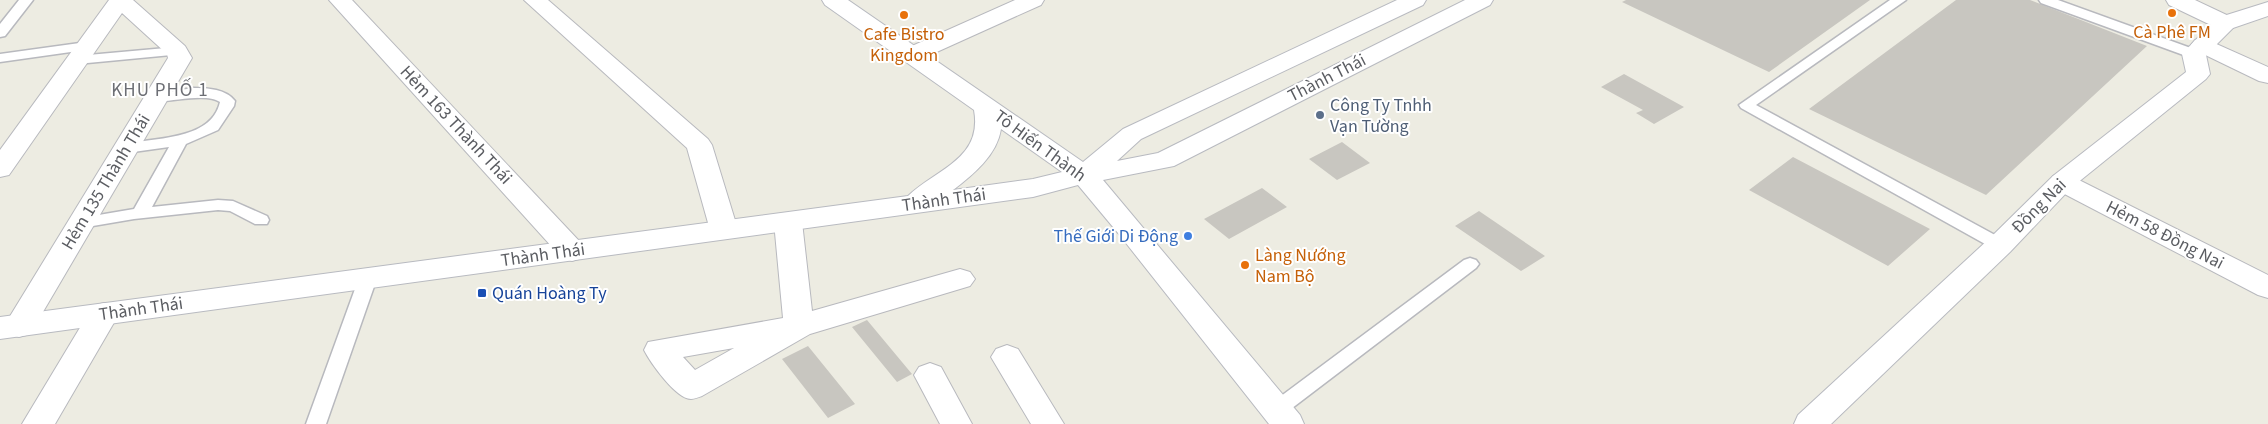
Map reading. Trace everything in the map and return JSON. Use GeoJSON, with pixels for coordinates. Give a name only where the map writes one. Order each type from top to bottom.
{"type":"FeatureCollection","features":[{"type":"Feature","properties":{"kind":"street"},"geometry":{"type":"LineString","coordinates":[[0,169],[120,0],[177,51]]}},
{"type":"Feature","properties":{"kind":"street","name":"Hẻm 163 Thành Thái"},"geometry":{"type":"LineString","coordinates":[[340,0],[572,251]]}},
{"type":"Feature","properties":{"kind":"street"},"geometry":{"type":"LineString","coordinates":[[535,0],[699,145],[724,230]]}},
{"type":"Feature","properties":{"kind":"street","name":"Tô Hiến Thành"},"geometry":{"type":"LineString","coordinates":[[833,0],[1084,175],[1128,226],[1282,417]]}},
{"type":"Feature","properties":{"kind":"street"},"geometry":{"type":"LineString","coordinates":[[911,55],[1033,0]]}},
{"type":"Feature","properties":{"kind":"street","name":"Thành Thái"},"geometry":{"type":"LineString","coordinates":[[1084,175],[1132,134],[1415,0]]}},
{"type":"Feature","properties":{"kind":"street","name":"Thành Thái"},"geometry":{"type":"LineString","coordinates":[[10,327],[1033,188],[1084,175],[1165,160],[1482,0]]}},
{"type":"Feature","properties":{"kind":"street"},"geometry":{"type":"LineString","coordinates":[[2177,0],[2224,23]]}},
{"type":"Feature","properties":{"kind":"street"},"geometry":{"type":"LineString","coordinates":[[2266,11],[2224,23],[2199,50],[2268,76]]}},
{"type":"Feature","properties":{"kind":"street","name":"Đồng Nai"},"geometry":{"type":"LineString","coordinates":[[1810,424],[2000,246],[2062,182],[2198,74],[2199,50]]}},
{"type":"Feature","properties":{"kind":"street","name":"Hẻm 135 Thành Thái"},"geometry":{"type":"LineString","coordinates":[[10,327],[81,223],[180,58],[177,51]]}},
{"type":"Feature","properties":{"kind":"street"},"geometry":{"type":"LineString","coordinates":[[913,204],[944,184],[968,163],[981,148],[989,127],[986,106]]}},
{"type":"Feature","properties":{"kind":"street","name":"Hẻm 58 Đồng Nai"},"geometry":{"type":"LineString","coordinates":[[2062,182],[2268,288]]}},
{"type":"Feature","properties":{"kind":"street"},"geometry":{"type":"LineString","coordinates":[[788,222],[799,326],[960,279]]}},
{"type":"Feature","properties":{"kind":"street"},"geometry":{"type":"LineString","coordinates":[[38,424],[104,314]]}},
{"type":"Feature","properties":{"kind":"street"},"geometry":{"type":"LineString","coordinates":[[1007,357],[1048,424]]}},
{"type":"Feature","properties":{"kind":"street"},"geometry":{"type":"LineString","coordinates":[[930,375],[956,424]]}},
{"type":"Feature","properties":{"kind":"lane"},"geometry":{"type":"LineString","coordinates":[[0,33],[26,0]]}},
{"type":"Feature","properties":{"kind":"lane"},"geometry":{"type":"LineString","coordinates":[[1899,0],[1746,106],[2000,246]]}},
{"type":"Feature","properties":{"kind":"lane"},"geometry":{"type":"LineString","coordinates":[[2046,0],[2199,50]]}},
{"type":"Feature","properties":{"kind":"lane"},"geometry":{"type":"LineString","coordinates":[[0,58],[82,53],[177,51]]}},
{"type":"Feature","properties":{"kind":"lane"},"geometry":{"type":"LineString","coordinates":[[126,148],[180,141],[213,127],[227,106],[228,101],[203,92],[156,98]]}},
{"type":"Feature","properties":{"kind":"lane"},"geometry":{"type":"LineString","coordinates":[[81,223],[140,213],[180,141]]}},
{"type":"Feature","properties":{"kind":"lane"},"geometry":{"type":"LineString","coordinates":[[133,214],[233,206],[260,220]]}},
{"type":"Feature","properties":{"kind":"lane"},"geometry":{"type":"LineString","coordinates":[[1282,417],[1470,264]]}},
{"type":"Feature","properties":{"kind":"lane"},"geometry":{"type":"LineString","coordinates":[[316,424],[368,278]]}},
{"type":"Feature","properties":{"kind":"building"},"geometry":{"type":"Polygon","coordinates":[[[1626,0],[1870,0],[1769,72],[1622,2],[1626,0]]]}},
{"type":"Feature","properties":{"kind":"building"},"geometry":{"type":"Polygon","coordinates":[[[1956,0],[2030,0],[2147,46],[1986,195],[1809,109],[1956,0]]]}},
{"type":"Feature","properties":{"kind":"building"},"geometry":{"type":"Polygon","coordinates":[[[1624,74],[1684,107],[1654,124],[1636,113],[1643,110],[1601,87],[1624,74]]]}},
{"type":"Feature","properties":{"kind":"building"},"geometry":{"type":"Polygon","coordinates":[[[1342,142],[1370,163],[1337,180],[1309,159],[1342,142]]]}},
{"type":"Feature","properties":{"kind":"building"},"geometry":{"type":"Polygon","coordinates":[[[1793,157],[1930,229],[1888,266],[1749,190],[1793,157]]]}},
{"type":"Feature","properties":{"kind":"building"},"geometry":{"type":"Polygon","coordinates":[[[1262,188],[1287,207],[1229,239],[1204,219],[1262,188]]]}},
{"type":"Feature","properties":{"kind":"building"},"geometry":{"type":"Polygon","coordinates":[[[1479,211],[1545,256],[1521,271],[1455,226],[1479,211]]]}},
{"type":"Feature","properties":{"kind":"building"},"geometry":{"type":"Polygon","coordinates":[[[867,320],[912,374],[897,382],[852,327],[867,320]]]}},
{"type":"Feature","properties":{"kind":"building"},"geometry":{"type":"Polygon","coordinates":[[[808,346],[855,404],[828,418],[782,359],[808,346]]]}},
{"type":"Feature","properties":{"kind":"place","name":"Cà Phê FM"},"geometry":{"type":"Point","coordinates":[2172,13]}},
{"type":"Feature","properties":{"kind":"place","name":"Cafe Bistro Kingdom"},"geometry":{"type":"Point","coordinates":[904,15]}},
{"type":"Feature","properties":{"kind":"place","name":"Công Ty Tnhh Vạn Tường"},"geometry":{"type":"Point","coordinates":[1320,115]}},
{"type":"Feature","properties":{"kind":"place","name":"Thế Giới Di Động"},"geometry":{"type":"Point","coordinates":[1188,236]}},
{"type":"Feature","properties":{"kind":"place","name":"Làng Nướng Nam Bộ"},"geometry":{"type":"Point","coordinates":[1245,265]}},
{"type":"Feature","properties":{"kind":"place","name":"Quán Hoàng Ty"},"geometry":{"type":"Point","coordinates":[482,293]}},
{"type":"Feature","properties":{"kind":"district","name":"KHU PHỐ 1"},"geometry":{"type":"Point","coordinates":[160,90]}}]}
